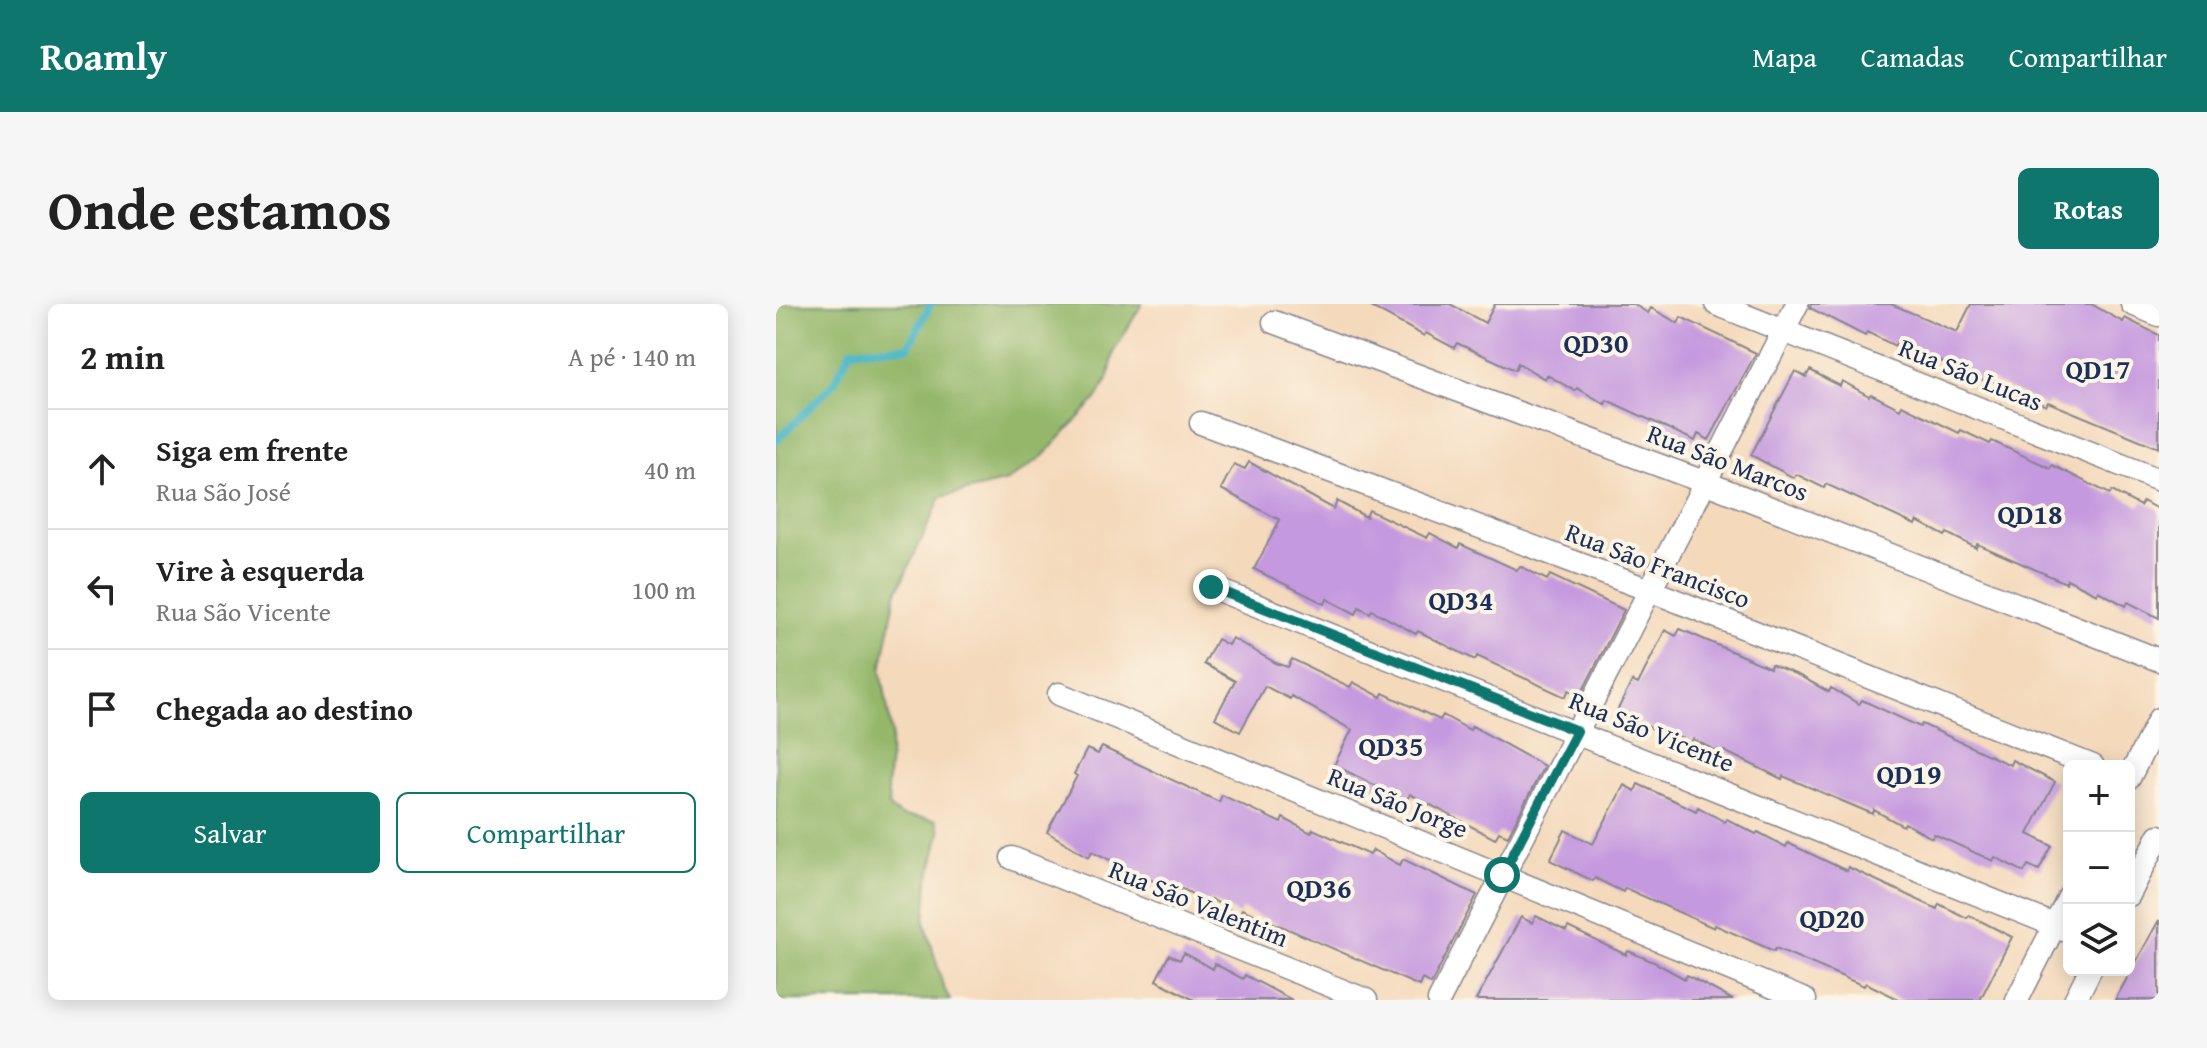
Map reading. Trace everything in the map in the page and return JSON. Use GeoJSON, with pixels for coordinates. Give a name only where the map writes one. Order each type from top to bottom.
{"type":"FeatureCollection","features":[{"type":"Feature","properties":{"kind":"street","name":"Rua São Lucas"},"geometry":{"type":"LineString","coordinates":[[1716,304],[2159,480]]}},
{"type":"Feature","properties":{"kind":"street"},"geometry":{"type":"LineString","coordinates":[[1439,1000],[1797,304]]}},
{"type":"Feature","properties":{"kind":"street"},"geometry":{"type":"LineString","coordinates":[[2132,304],[2159,315]]}},
{"type":"Feature","properties":{"kind":"street","name":"Rua São Marcos"},"geometry":{"type":"LineString","coordinates":[[1274,322],[1704,482],[2159,660]]}},
{"type":"Feature","properties":{"kind":"street","name":"Rua São Francisco"},"geometry":{"type":"LineString","coordinates":[[1201,423],[1649,590],[2078,760]]}},
{"type":"Feature","properties":{"kind":"street","name":"Rua São Vicente"},"geometry":{"type":"LineString","coordinates":[[1211,587],[1577,731],[2062,928]]}},
{"type":"Feature","properties":{"kind":"street","name":"Rua São Jorge"},"geometry":{"type":"LineString","coordinates":[[1059,694],[1805,1000]]}},
{"type":"Feature","properties":{"kind":"street"},"geometry":{"type":"LineString","coordinates":[[2135,770],[2152,749],[2159,719]]}},
{"type":"Feature","properties":{"kind":"street"},"geometry":{"type":"LineString","coordinates":[[2149,879],[2159,836]]}},
{"type":"Feature","properties":{"kind":"street","name":"Rua São Valentim"},"geometry":{"type":"LineString","coordinates":[[1012,858],[1366,1000]]}},
{"type":"Feature","properties":{"kind":"street"},"geometry":{"type":"LineString","coordinates":[[2017,1000],[2062,928],[2067,904]]}},
{"type":"Feature","properties":{"kind":"street"},"geometry":{"type":"LineString","coordinates":[[2075,1000],[2087,976]]}},
{"type":"Feature","properties":{"kind":"green space"},"geometry":{"type":"Polygon","coordinates":[[[776,304],[1142,304],[1114,351],[1109,376],[1097,398],[1043,456],[1007,481],[941,497],[896,594],[881,670],[892,733],[887,789],[890,808],[901,816],[936,820],[940,833],[928,881],[925,922],[950,1000],[776,1000],[776,304]]]}},
{"type":"Feature","properties":{"kind":"building"},"geometry":{"type":"Polygon","coordinates":[[[1366,304],[1450,304],[1485,323],[1495,304],[1633,304],[1648,313],[1651,308],[1678,323],[1681,317],[1756,353],[1709,440],[1698,434],[1695,441],[1607,400],[1605,404],[1577,388],[1575,391],[1547,375],[1545,379],[1518,363],[1515,370],[1457,343],[1454,348],[1426,333],[1424,336],[1366,304]]]}},
{"type":"Feature","properties":{"kind":"building"},"geometry":{"type":"Polygon","coordinates":[[[1811,304],[1891,304],[1957,332],[1971,304],[2091,304],[2123,322],[2125,318],[2159,335],[2159,448],[2048,402],[2046,406],[1988,379],[1986,382],[1897,342],[1895,346],[1867,332],[1865,336],[1810,308],[1811,304]]]}},
{"type":"Feature","properties":{"kind":"building"},"geometry":{"type":"Polygon","coordinates":[[[1810,370],[1840,386],[1842,381],[1900,409],[1902,405],[1959,433],[1961,430],[1990,444],[1992,441],[2050,468],[2052,465],[2110,494],[2112,491],[2140,506],[2143,501],[2159,510],[2159,618],[2128,602],[2126,606],[2067,579],[2066,583],[1977,544],[1976,548],[1947,533],[1945,536],[1917,521],[1915,525],[1826,484],[1824,488],[1796,474],[1794,478],[1751,455],[1795,371],[1806,377],[1810,370]]]}},
{"type":"Feature","properties":{"kind":"building"},"geometry":{"type":"Polygon","coordinates":[[[1249,462],[1334,509],[1337,501],[1366,517],[1369,510],[1427,538],[1430,533],[1458,548],[1460,544],[1517,570],[1520,566],[1547,580],[1550,575],[1624,610],[1580,696],[1569,690],[1565,697],[1477,656],[1475,660],[1372,610],[1370,613],[1359,607],[1356,614],[1327,599],[1325,604],[1254,569],[1280,520],[1221,489],[1234,464],[1245,469],[1249,462]]]}},
{"type":"Feature","properties":{"kind":"building"},"geometry":{"type":"Polygon","coordinates":[[[1680,629],[1770,668],[1771,664],[1800,676],[1829,692],[1831,688],[1859,704],[1862,700],[1920,727],[1922,724],[2010,765],[2012,760],[2055,782],[2028,834],[2052,846],[2039,870],[2028,865],[2024,872],[1995,857],[1993,861],[1934,834],[1932,838],[1905,823],[1903,826],[1874,810],[1873,814],[1783,776],[1782,779],[1693,739],[1690,743],[1663,729],[1661,733],[1617,711],[1632,681],[1638,684],[1665,630],[1676,636],[1680,629]]]}},
{"type":"Feature","properties":{"kind":"building"},"geometry":{"type":"Polygon","coordinates":[[[1232,638],[1276,663],[1288,667],[1292,659],[1350,687],[1353,682],[1381,697],[1383,693],[1440,720],[1443,715],[1470,730],[1472,726],[1544,766],[1508,836],[1499,832],[1495,839],[1410,794],[1406,801],[1334,765],[1352,730],[1291,696],[1290,699],[1265,686],[1240,732],[1215,718],[1235,681],[1204,664],[1217,639],[1228,645],[1232,638]]]}},
{"type":"Feature","properties":{"kind":"building"},"geometry":{"type":"Polygon","coordinates":[[[1102,747],[1219,802],[1222,795],[1281,823],[1283,818],[1311,833],[1313,829],[1370,855],[1373,850],[1400,865],[1403,859],[1477,895],[1431,984],[1422,979],[1419,986],[1242,909],[1239,915],[1211,899],[1209,903],[1181,888],[1178,893],[1092,851],[1089,857],[1047,832],[1077,776],[1074,774],[1087,749],[1098,754],[1102,747]]]}},
{"type":"Feature","properties":{"kind":"building"},"geometry":{"type":"Polygon","coordinates":[[[1638,784],[1696,811],[1698,807],[1725,822],[1727,819],[1756,834],[1758,832],[1786,847],[1788,843],[1847,871],[1848,867],[1937,909],[1939,904],[1967,918],[1969,915],[2012,937],[1980,1000],[1900,1000],[1866,983],[1864,986],[1776,948],[1774,951],[1715,925],[1714,928],[1625,888],[1623,892],[1595,878],[1593,881],[1550,860],[1565,830],[1593,844],[1624,785],[1635,791],[1638,784]]]}},
{"type":"Feature","properties":{"kind":"building"},"geometry":{"type":"Polygon","coordinates":[[[1536,916],[1566,931],[1568,927],[1626,955],[1628,951],[1685,979],[1687,975],[1733,1000],[1476,1000],[1521,917],[1532,923],[1536,916]]]}},
{"type":"Feature","properties":{"kind":"building"},"geometry":{"type":"Polygon","coordinates":[[[2159,920],[2159,1000],[2115,1000],[2128,976],[2135,976],[2135,964],[2159,920]]]}},
{"type":"Feature","properties":{"kind":"building"},"geometry":{"type":"Polygon","coordinates":[[[1184,953],[1213,969],[1215,964],[1243,979],[1245,975],[1292,1000],[1194,1000],[1156,980],[1169,955],[1180,960],[1184,953]]]}},
{"type":"Feature","properties":{"kind":"waterway"},"geometry":{"type":"LineString","coordinates":[[776,441],[834,383],[851,350],[908,347],[931,304]]}},
{"type":"Feature","properties":{"kind":"district","name":"QD30"},"geometry":{"type":"Point","coordinates":[1596,342]}},
{"type":"Feature","properties":{"kind":"district","name":"QD17"},"geometry":{"type":"Point","coordinates":[2098,368]}},
{"type":"Feature","properties":{"kind":"district","name":"QD18"},"geometry":{"type":"Point","coordinates":[2030,513]}},
{"type":"Feature","properties":{"kind":"district","name":"QD34"},"geometry":{"type":"Point","coordinates":[1461,599]}},
{"type":"Feature","properties":{"kind":"district","name":"QD35"},"geometry":{"type":"Point","coordinates":[1391,745]}},
{"type":"Feature","properties":{"kind":"district","name":"QD19"},"geometry":{"type":"Point","coordinates":[1909,773]}},
{"type":"Feature","properties":{"kind":"district","name":"QD36"},"geometry":{"type":"Point","coordinates":[1319,887]}},
{"type":"Feature","properties":{"kind":"district","name":"QD20"},"geometry":{"type":"Point","coordinates":[1832,917]}},
{"type":"Feature","properties":{"kind":"route"},"geometry":{"type":"LineString","coordinates":[[1211,587],[1577,731],[1502,875]]}}]}
